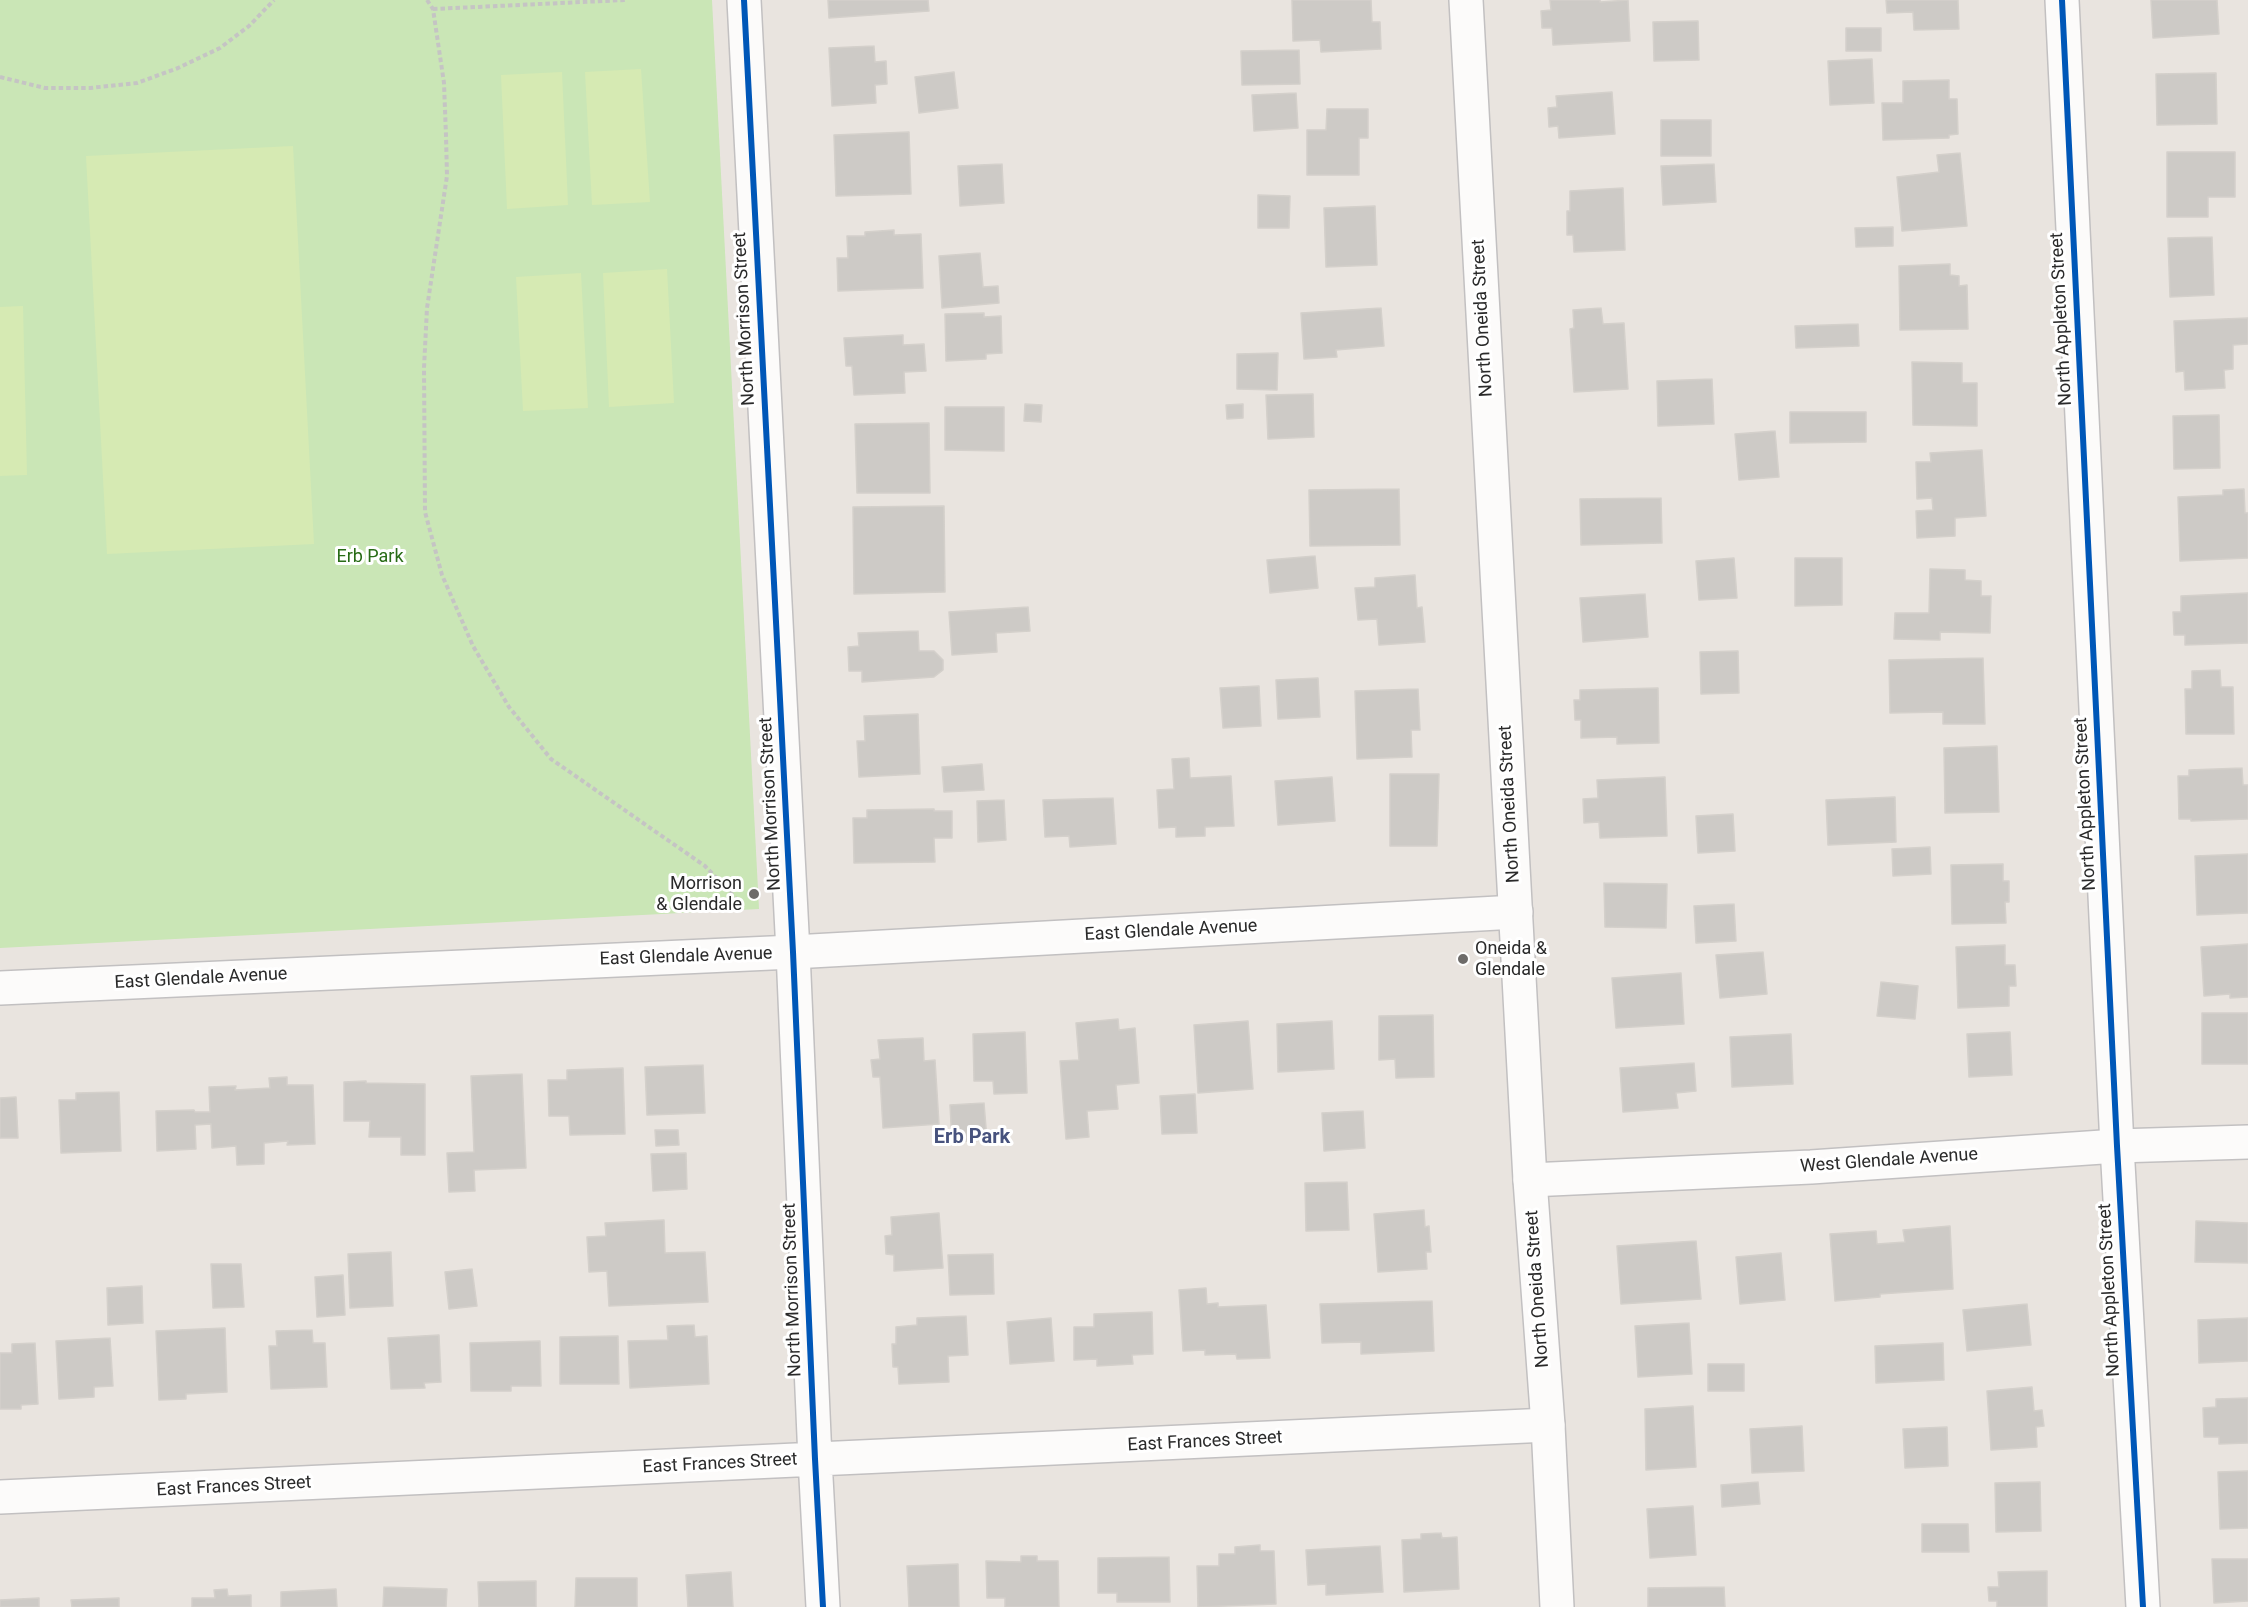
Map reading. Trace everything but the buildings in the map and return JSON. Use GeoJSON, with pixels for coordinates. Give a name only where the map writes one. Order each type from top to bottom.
{"type":"FeatureCollection","features":[{"type":"Feature","properties":{"kind":"street","name":"North Morrison Street"},"geometry":{"type":"LineString","coordinates":[[744,0],[794,952],[815,1459],[824,1607]]}},
{"type":"Feature","properties":{"kind":"street","name":"North Oneida Street"},"geometry":{"type":"LineString","coordinates":[[1466,0],[1530,1180],[1548,1425],[1557,1607]]}},
{"type":"Feature","properties":{"kind":"street","name":"North Appleton Street"},"geometry":{"type":"LineString","coordinates":[[2062,0],[2117,1146],[2143,1607]]}},
{"type":"Feature","properties":{"kind":"street","name":"East Glendale Avenue"},"geometry":{"type":"LineString","coordinates":[[0,988],[794,952],[1516,912]]}},
{"type":"Feature","properties":{"kind":"street","name":"West Glendale Avenue"},"geometry":{"type":"LineString","coordinates":[[1530,1180],[1811,1167],[2117,1146],[2248,1142]]}},
{"type":"Feature","properties":{"kind":"street","name":"East Frances Street"},"geometry":{"type":"LineString","coordinates":[[0,1497],[1548,1425]]}},
{"type":"Feature","properties":{"kind":"path"},"geometry":{"type":"LineString","coordinates":[[0,76],[45,88],[90,88],[137,83],[178,68],[220,48],[249,26],[274,0]]}},
{"type":"Feature","properties":{"kind":"path"},"geometry":{"type":"LineString","coordinates":[[427,0],[434,9],[444,83],[447,176],[428,308],[424,368],[425,512],[442,575],[473,646],[509,707],[551,759],[705,866],[741,904]]}},
{"type":"Feature","properties":{"kind":"path"},"geometry":{"type":"LineString","coordinates":[[434,9],[626,0]]}},
{"type":"Feature","properties":{"kind":"green space","name":"Erb Park"},"geometry":{"type":"Polygon","coordinates":[[[0,0],[712,0],[759,909],[0,948],[0,0]]]}},
{"type":"Feature","properties":{"kind":"green space"},"geometry":{"type":"Polygon","coordinates":[[[641,69],[650,202],[592,205],[585,72],[641,69]]]}},
{"type":"Feature","properties":{"kind":"green space"},"geometry":{"type":"Polygon","coordinates":[[[562,72],[568,205],[507,209],[501,75],[562,72]]]}},
{"type":"Feature","properties":{"kind":"green space"},"geometry":{"type":"Polygon","coordinates":[[[293,146],[314,544],[107,554],[86,156],[293,146]]]}},
{"type":"Feature","properties":{"kind":"green space"},"geometry":{"type":"Polygon","coordinates":[[[667,269],[674,403],[609,407],[603,273],[667,269]]]}},
{"type":"Feature","properties":{"kind":"green space"},"geometry":{"type":"Polygon","coordinates":[[[581,273],[588,408],[523,411],[516,277],[581,273]]]}},
{"type":"Feature","properties":{"kind":"green space"},"geometry":{"type":"Polygon","coordinates":[[[23,306],[27,475],[0,476],[0,307],[23,306]]]}},
{"type":"Feature","properties":{"kind":"cycle path"},"geometry":{"type":"LineString","coordinates":[[744,0],[793,952],[823,1607]]}},
{"type":"Feature","properties":{"kind":"cycle path"},"geometry":{"type":"LineString","coordinates":[[2062,0],[2117,1146],[2143,1607]]}},
{"type":"Feature","properties":{"kind":"place","name":"Morrison & Glendale"},"geometry":{"type":"Point","coordinates":[754,894]}},
{"type":"Feature","properties":{"kind":"place","name":"Oneida & Glendale"},"geometry":{"type":"Point","coordinates":[1463,959]}},
{"type":"Feature","properties":{"kind":"district","name":"Erb Park"},"geometry":{"type":"Point","coordinates":[972,1138]}}]}
